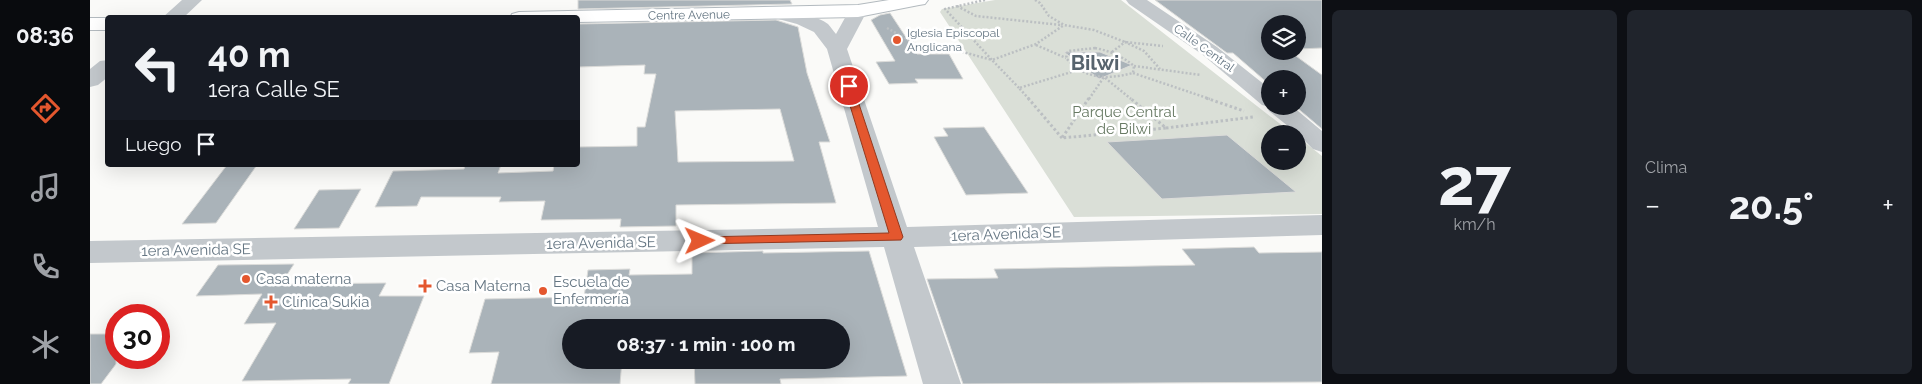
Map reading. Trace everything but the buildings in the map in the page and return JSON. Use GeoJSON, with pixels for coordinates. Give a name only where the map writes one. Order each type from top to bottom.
{"type":"FeatureCollection","features":[{"type":"Feature","properties":{"kind":"street"},"geometry":{"type":"LineString","coordinates":[[175,15],[193,0]]}},
{"type":"Feature","properties":{"kind":"street","name":"Centre Avenue"},"geometry":{"type":"LineString","coordinates":[[580,17],[778,13],[918,0]]}},
{"type":"Feature","properties":{"kind":"street","name":"Calle Central"},"geometry":{"type":"LineString","coordinates":[[1135,0],[1210,51],[1261,101]]}},
{"type":"Feature","properties":{"kind":"street"},"geometry":{"type":"LineString","coordinates":[[837,49],[865,6]]}},
{"type":"Feature","properties":{"kind":"street"},"geometry":{"type":"LineString","coordinates":[[778,13],[804,20],[821,28],[837,49],[942,384]]}},
{"type":"Feature","properties":{"kind":"street"},"geometry":{"type":"LineString","coordinates":[[90,24],[105,24]]}},
{"type":"Feature","properties":{"kind":"street"},"geometry":{"type":"LineString","coordinates":[[90,80],[105,68]]}},
{"type":"Feature","properties":{"kind":"street","name":"Calle Central"},"geometry":{"type":"LineString","coordinates":[[1278,115],[1322,144]]}},
{"type":"Feature","properties":{"kind":"street","name":"1era Avenida SE"},"geometry":{"type":"LineString","coordinates":[[90,252],[896,237],[1322,225]]}},
{"type":"Feature","properties":{"kind":"path"},"geometry":{"type":"LineString","coordinates":[[986,0],[945,9],[1019,88],[1062,138]]}},
{"type":"Feature","properties":{"kind":"path"},"geometry":{"type":"LineString","coordinates":[[1035,0],[1040,3],[1049,16],[1064,25]]}},
{"type":"Feature","properties":{"kind":"path"},"geometry":{"type":"LineString","coordinates":[[865,6],[921,47],[952,49],[992,60],[1036,44],[1064,25]]}},
{"type":"Feature","properties":{"kind":"path"},"geometry":{"type":"LineString","coordinates":[[957,6],[968,14],[976,16],[1094,30],[1144,51],[1160,70]]}},
{"type":"Feature","properties":{"kind":"path"},"geometry":{"type":"LineString","coordinates":[[1112,52],[1125,42],[1165,46]]}},
{"type":"Feature","properties":{"kind":"path"},"geometry":{"type":"LineString","coordinates":[[1036,44],[1066,58],[1078,70],[1104,77],[1122,77],[1133,73],[1261,106]]}},
{"type":"Feature","properties":{"kind":"path"},"geometry":{"type":"LineString","coordinates":[[1066,58],[1068,51],[1079,48],[1095,48],[1126,58],[1134,66],[1210,76]]}},
{"type":"Feature","properties":{"kind":"path"},"geometry":{"type":"LineString","coordinates":[[1133,73],[1134,66]]}},
{"type":"Feature","properties":{"kind":"path"},"geometry":{"type":"LineString","coordinates":[[1019,88],[1078,70]]}},
{"type":"Feature","properties":{"kind":"path"},"geometry":{"type":"LineString","coordinates":[[1104,77],[1166,128]]}},
{"type":"Feature","properties":{"kind":"path"},"geometry":{"type":"LineString","coordinates":[[1062,138],[1104,77]]}},
{"type":"Feature","properties":{"kind":"path"},"geometry":{"type":"LineString","coordinates":[[1251,111],[1261,109]]}},
{"type":"Feature","properties":{"kind":"path"},"geometry":{"type":"LineString","coordinates":[[1062,138],[1166,128],[1261,109]]}},
{"type":"Feature","properties":{"kind":"green space","name":"Parque Central de Bilwi"},"geometry":{"type":"Polygon","coordinates":[[[995,0],[1121,0],[1261,109],[1261,115],[1269,115],[1281,125],[1261,125],[1261,170],[1306,170],[1306,143],[1322,156],[1322,214],[1074,217],[940,12],[942,9],[995,0]]]}},
{"type":"Feature","properties":{"kind":"place","name":"Iglesia Episcopal Anglicana"},"geometry":{"type":"Point","coordinates":[897,40]}},
{"type":"Feature","properties":{"kind":"place","name":"Casa materna"},"geometry":{"type":"Point","coordinates":[246,279]}},
{"type":"Feature","properties":{"kind":"place","name":"Casa Materna"},"geometry":{"type":"Point","coordinates":[425,286]}},
{"type":"Feature","properties":{"kind":"place","name":"Escuela de Enfermería"},"geometry":{"type":"Point","coordinates":[543,291]}},
{"type":"Feature","properties":{"kind":"place","name":"Clínica Sukia"},"geometry":{"type":"Point","coordinates":[271,302]}},
{"type":"Feature","properties":{"kind":"district","name":"Bilwi"},"geometry":{"type":"Point","coordinates":[1095,62]}},
{"type":"Feature","properties":{"kind":"route"},"geometry":{"type":"LineString","coordinates":[[700,241],[896,237],[849,86]]}}]}
